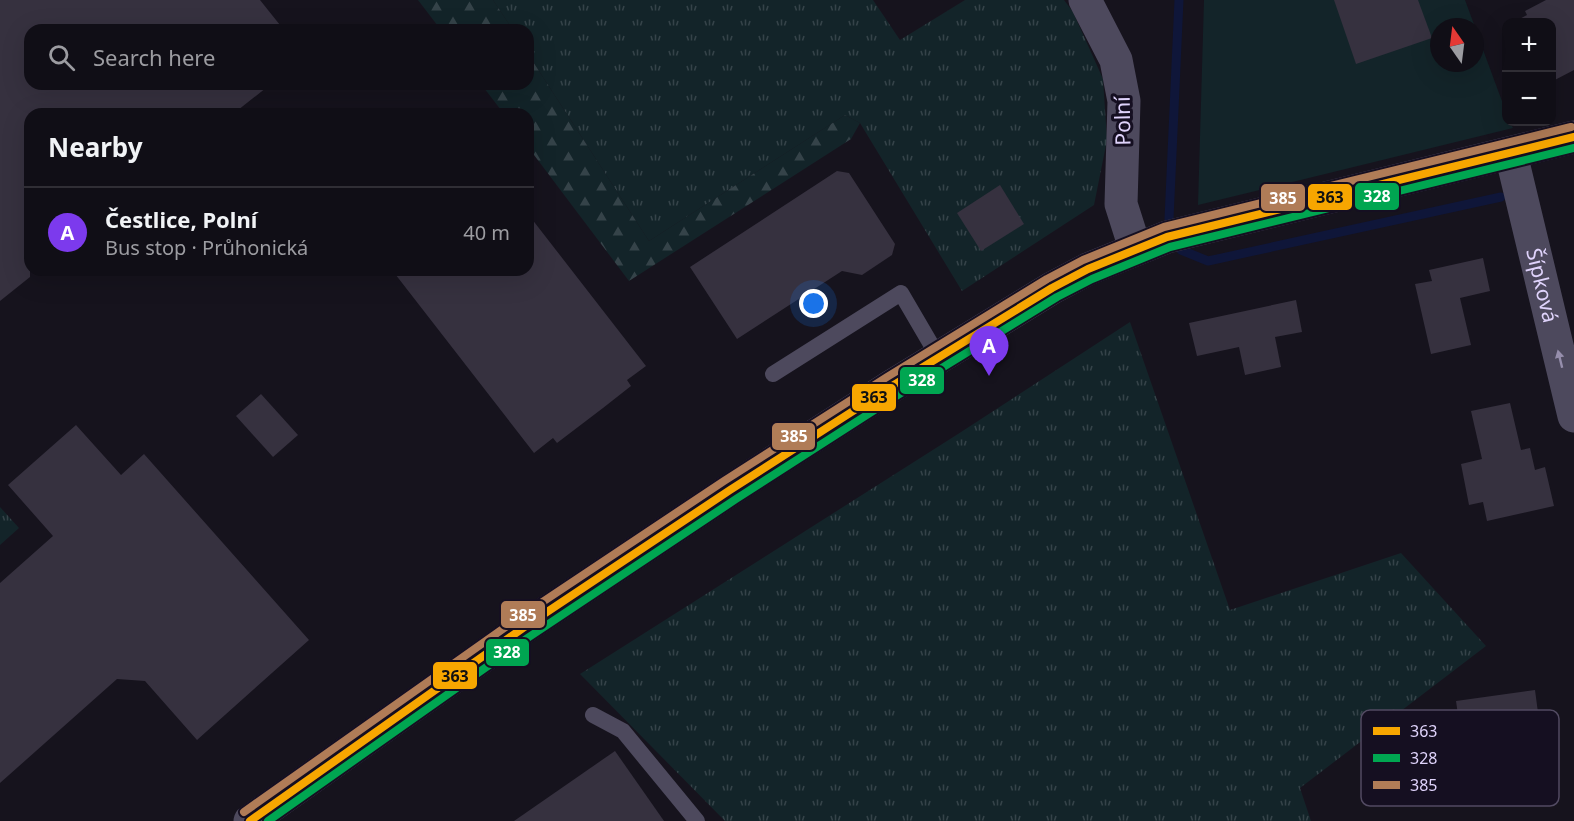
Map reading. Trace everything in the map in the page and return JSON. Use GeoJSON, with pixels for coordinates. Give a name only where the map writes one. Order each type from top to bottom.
{"type":"FeatureCollection","features":[{"type":"Feature","properties":{"kind":"street","name":"Polní"},"geometry":{"type":"LineString","coordinates":[[1085,0],[1116,60],[1124,101],[1121,204],[1135,248]]}},
{"type":"Feature","properties":{"kind":"street"},"geometry":{"type":"LineString","coordinates":[[250,821],[523,628],[730,490],[1052,288],[1088,269],[1135,248],[1167,237],[1574,137]]}},
{"type":"Feature","properties":{"kind":"street","name":"Šípková"},"geometry":{"type":"LineString","coordinates":[[1511,154],[1574,416]]}},
{"type":"Feature","properties":{"kind":"lane"},"geometry":{"type":"LineString","coordinates":[[773,374],[901,293],[939,358]]}},
{"type":"Feature","properties":{"kind":"lane"},"geometry":{"type":"LineString","coordinates":[[593,715],[624,731],[697,821]]}},
{"type":"Feature","properties":{"kind":"green space"},"geometry":{"type":"Polygon","coordinates":[[[418,0],[493,0],[509,24],[436,24],[418,0]]]}},
{"type":"Feature","properties":{"kind":"green space"},"geometry":{"type":"Polygon","coordinates":[[[493,0],[873,0],[900,40],[965,0],[1064,0],[1073,12],[1103,79],[1107,140],[1094,205],[962,291],[860,123],[845,115],[649,241],[534,63],[534,24],[509,24],[493,0]]]}},
{"type":"Feature","properties":{"kind":"green space"},"geometry":{"type":"Polygon","coordinates":[[[1204,0],[1465,0],[1472,18],[1430,18],[1430,72],[1484,72],[1484,52],[1502,101],[1502,126],[1513,128],[1198,205],[1204,0]]]}},
{"type":"Feature","properties":{"kind":"green space"},"geometry":{"type":"Polygon","coordinates":[[[534,63],[649,241],[845,115],[860,123],[851,139],[629,281],[534,155],[534,108],[499,108],[486,90],[534,90],[534,63]]]}},
{"type":"Feature","properties":{"kind":"green space"},"geometry":{"type":"Polygon","coordinates":[[[1130,322],[1230,610],[1401,553],[1486,646],[1402,710],[1361,710],[1361,741],[1300,788],[1311,821],[725,821],[580,674],[1130,322]]]}},
{"type":"Feature","properties":{"kind":"green space"},"geometry":{"type":"Polygon","coordinates":[[[0,507],[19,528],[0,545],[0,507]]]}},
{"type":"Feature","properties":{"kind":"building"},"geometry":{"type":"Polygon","coordinates":[[[0,0],[260,0],[279,24],[24,24],[24,90],[263,90],[241,108],[24,108],[24,276],[30,277],[0,301],[0,0]]]}},
{"type":"Feature","properties":{"kind":"building"},"geometry":{"type":"Polygon","coordinates":[[[1334,0],[1418,0],[1430,33],[1430,39],[1356,64],[1334,0]]]}},
{"type":"Feature","properties":{"kind":"building"},"geometry":{"type":"Polygon","coordinates":[[[1546,0],[1574,0],[1574,70],[1556,79],[1556,18],[1521,18],[1527,15],[1525,11],[1546,0]]]}},
{"type":"Feature","properties":{"kind":"building"},"geometry":{"type":"Polygon","coordinates":[[[837,171],[849,173],[895,244],[892,255],[862,275],[842,271],[737,339],[690,267],[837,171]]]}},
{"type":"Feature","properties":{"kind":"building"},"geometry":{"type":"Polygon","coordinates":[[[1000,185],[1024,224],[981,251],[957,213],[1000,185]]]}},
{"type":"Feature","properties":{"kind":"building"},"geometry":{"type":"Polygon","coordinates":[[[534,222],[646,366],[627,380],[631,386],[603,408],[557,443],[553,438],[534,453],[397,276],[534,276],[534,222]]]}},
{"type":"Feature","properties":{"kind":"building"},"geometry":{"type":"Polygon","coordinates":[[[1483,258],[1490,291],[1460,298],[1471,345],[1431,354],[1415,284],[1432,281],[1429,270],[1483,258]]]}},
{"type":"Feature","properties":{"kind":"building"},"geometry":{"type":"Polygon","coordinates":[[[1296,300],[1302,332],[1275,337],[1281,367],[1245,375],[1239,347],[1197,356],[1189,323],[1296,300]]]}},
{"type":"Feature","properties":{"kind":"building"},"geometry":{"type":"Polygon","coordinates":[[[261,394],[298,435],[273,457],[236,416],[261,394]]]}},
{"type":"Feature","properties":{"kind":"building"},"geometry":{"type":"Polygon","coordinates":[[[1510,403],[1521,450],[1530,448],[1535,470],[1545,467],[1554,506],[1487,521],[1483,502],[1469,505],[1461,464],[1482,459],[1471,411],[1510,403]]]}},
{"type":"Feature","properties":{"kind":"building"},"geometry":{"type":"Polygon","coordinates":[[[76,425],[121,475],[144,454],[309,640],[197,740],[145,681],[117,679],[0,783],[0,583],[53,536],[8,485],[76,425]]]}},
{"type":"Feature","properties":{"kind":"building"},"geometry":{"type":"Polygon","coordinates":[[[1535,690],[1538,710],[1457,710],[1456,701],[1535,690]]]}},
{"type":"Feature","properties":{"kind":"building"},"geometry":{"type":"Polygon","coordinates":[[[615,751],[664,821],[514,821],[615,751]]]}},
{"type":"Feature","properties":{"kind":"waterway"},"geometry":{"type":"LineString","coordinates":[[1169,219],[1179,0]]}},
{"type":"Feature","properties":{"kind":"waterway"},"geometry":{"type":"LineString","coordinates":[[1181,250],[1208,261],[1501,197]]}},
{"type":"Feature","properties":{"kind":"transit line","name":"385"},"geometry":{"type":"LineString","coordinates":[[244,812],[517,619],[724,481],[887,377],[1047,279],[1083,260],[1164,227],[1571,127]]}},
{"type":"Feature","properties":{"kind":"transit line","name":"363"},"geometry":{"type":"LineString","coordinates":[[250,821],[523,628],[730,490],[892,386],[1052,288],[1088,269],[1167,237],[1574,137]]}},
{"type":"Feature","properties":{"kind":"transit line","name":"328"},"geometry":{"type":"LineString","coordinates":[[268,821],[529,637],[736,499],[1057,297],[1092,279],[1170,247],[1574,148]]}},
{"type":"Feature","properties":{"kind":"place","name":"Čestlice, Polní"},"geometry":{"type":"Point","coordinates":[989,376]}}]}
